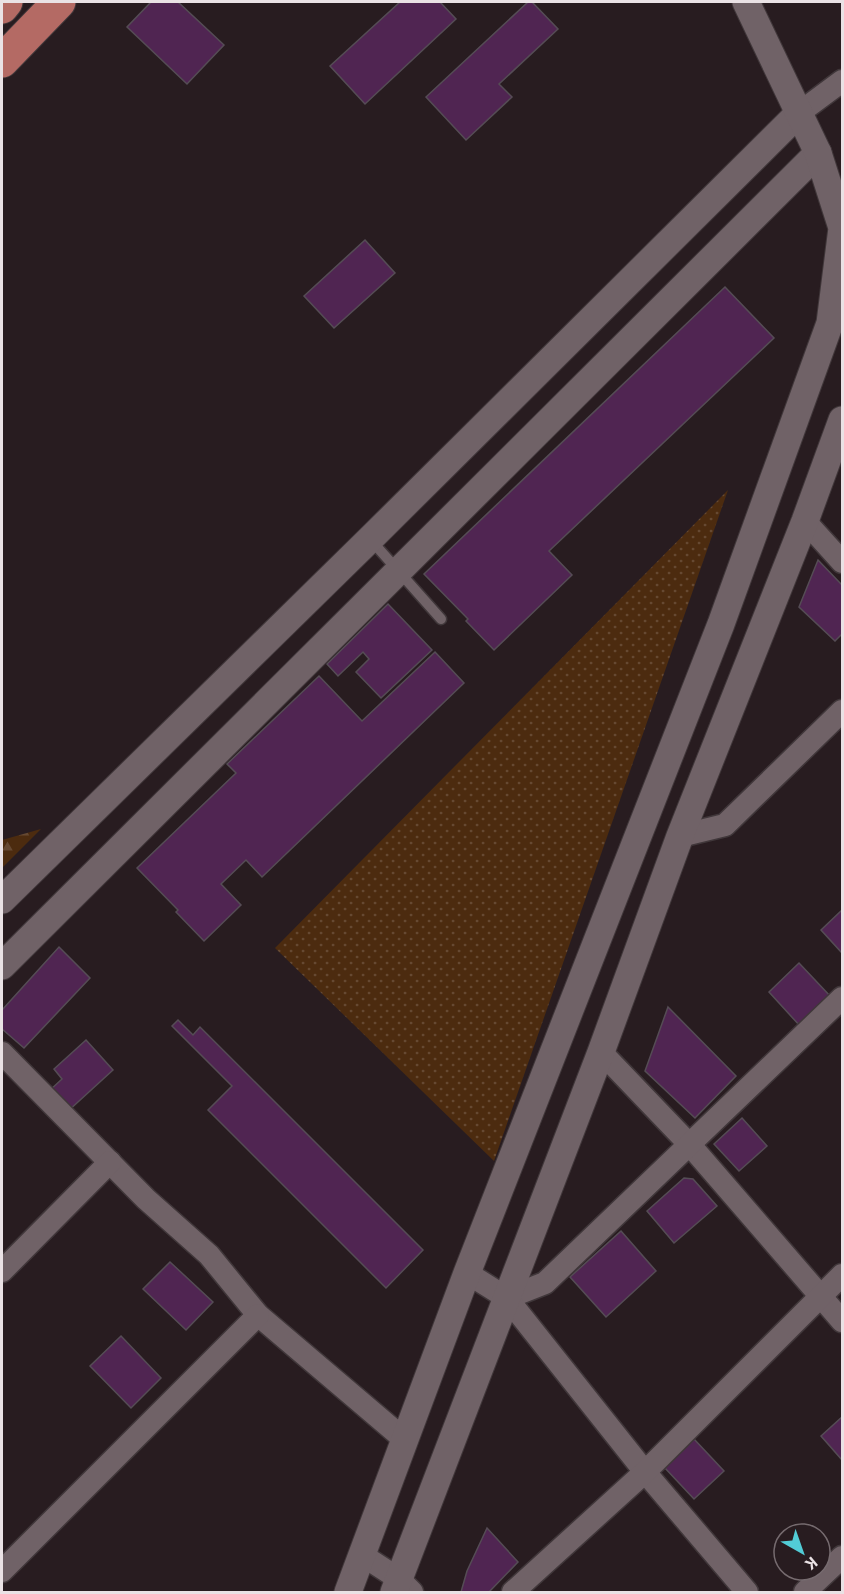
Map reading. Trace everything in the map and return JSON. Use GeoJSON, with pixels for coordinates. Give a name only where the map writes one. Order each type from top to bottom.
{"type":"FeatureCollection","features":[{"type":"Feature","properties":{"kind":"highway"},"geometry":{"type":"LineString","coordinates":[[2,7],[6,2]]}},
{"type":"Feature","properties":{"kind":"highway"},"geometry":{"type":"LineString","coordinates":[[2,61],[59,2]]}},
{"type":"Feature","properties":{"kind":"street"},"geometry":{"type":"LineString","coordinates":[[348,1593],[467,1274],[721,624],[830,322],[843,228],[818,153],[747,2]]}},
{"type":"Feature","properties":{"kind":"street"},"geometry":{"type":"LineString","coordinates":[[2,900],[799,113],[843,81]]}},
{"type":"Feature","properties":{"kind":"street"},"geometry":{"type":"LineString","coordinates":[[2,966],[818,153]]}},
{"type":"Feature","properties":{"kind":"street"},"geometry":{"type":"LineString","coordinates":[[362,1555],[402,1588],[507,1298],[680,836],[843,420]]}},
{"type":"Feature","properties":{"kind":"street"},"geometry":{"type":"LineString","coordinates":[[805,521],[843,562]]}},
{"type":"Feature","properties":{"kind":"street"},"geometry":{"type":"LineString","coordinates":[[680,836],[724,825],[843,711]]}},
{"type":"Feature","properties":{"kind":"street"},"geometry":{"type":"LineString","coordinates":[[507,1298],[545,1283],[843,998]]}},
{"type":"Feature","properties":{"kind":"street"},"geometry":{"type":"LineString","coordinates":[[601,1052],[690,1144],[843,1321]]}},
{"type":"Feature","properties":{"kind":"street"},"geometry":{"type":"LineString","coordinates":[[2,1053],[146,1199],[209,1255],[258,1315],[405,1440]]}},
{"type":"Feature","properties":{"kind":"street"},"geometry":{"type":"LineString","coordinates":[[2,1271],[110,1162]]}},
{"type":"Feature","properties":{"kind":"street"},"geometry":{"type":"LineString","coordinates":[[467,1274],[507,1298],[645,1472],[747,1593]]}},
{"type":"Feature","properties":{"kind":"street"},"geometry":{"type":"LineString","coordinates":[[513,1593],[645,1472],[843,1275]]}},
{"type":"Feature","properties":{"kind":"street"},"geometry":{"type":"LineString","coordinates":[[2,1571],[258,1315]]}},
{"type":"Feature","properties":{"kind":"street"},"geometry":{"type":"LineString","coordinates":[[805,1593],[843,1557]]}},
{"type":"Feature","properties":{"kind":"lane"},"geometry":{"type":"LineString","coordinates":[[370,538],[441,619]]}},
{"type":"Feature","properties":{"kind":"green space"},"geometry":{"type":"Polygon","coordinates":[[[728,490],[494,1161],[275,948],[728,490]]]}},
{"type":"Feature","properties":{"kind":"green space"},"geometry":{"type":"Polygon","coordinates":[[[41,829],[2,868],[2,840],[41,829]]]}},
{"type":"Feature","properties":{"kind":"building"},"geometry":{"type":"Polygon","coordinates":[[[151,2],[178,2],[224,45],[187,84],[127,27],[151,2]]]}},
{"type":"Feature","properties":{"kind":"building"},"geometry":{"type":"Polygon","coordinates":[[[400,2],[440,2],[456,19],[365,104],[330,66],[400,2]]]}},
{"type":"Feature","properties":{"kind":"building"},"geometry":{"type":"Polygon","coordinates":[[[528,2],[532,2],[558,29],[499,84],[512,97],[466,140],[426,97],[528,2]]]}},
{"type":"Feature","properties":{"kind":"building"},"geometry":{"type":"Polygon","coordinates":[[[365,240],[395,273],[334,328],[304,296],[365,240]]]}},
{"type":"Feature","properties":{"kind":"building"},"geometry":{"type":"Polygon","coordinates":[[[725,287],[774,338],[549,551],[572,575],[494,650],[466,621],[468,619],[424,574],[725,287]]]}},
{"type":"Feature","properties":{"kind":"building"},"geometry":{"type":"Polygon","coordinates":[[[818,560],[842,585],[842,634],[835,641],[799,607],[818,560]]]}},
{"type":"Feature","properties":{"kind":"building"},"geometry":{"type":"Polygon","coordinates":[[[388,604],[432,650],[381,698],[356,672],[369,659],[363,652],[338,676],[327,664],[388,604]]]}},
{"type":"Feature","properties":{"kind":"building"},"geometry":{"type":"Polygon","coordinates":[[[435,652],[464,683],[262,877],[246,860],[221,884],[241,905],[204,941],[176,912],[178,910],[137,868],[236,773],[227,764],[319,676],[362,721],[435,652]]]}},
{"type":"Feature","properties":{"kind":"building"},"geometry":{"type":"Polygon","coordinates":[[[842,910],[842,953],[821,930],[842,910]]]}},
{"type":"Feature","properties":{"kind":"building"},"geometry":{"type":"Polygon","coordinates":[[[59,947],[90,978],[24,1048],[2,1029],[2,1010],[59,947]]]}},
{"type":"Feature","properties":{"kind":"building"},"geometry":{"type":"Polygon","coordinates":[[[799,963],[831,997],[800,1026],[769,992],[799,963]]]}},
{"type":"Feature","properties":{"kind":"building"},"geometry":{"type":"Polygon","coordinates":[[[668,1007],[736,1076],[695,1118],[645,1071],[668,1007]]]}},
{"type":"Feature","properties":{"kind":"building"},"geometry":{"type":"Polygon","coordinates":[[[178,1020],[193,1035],[200,1027],[423,1250],[386,1288],[208,1110],[232,1086],[172,1026],[178,1020]]]}},
{"type":"Feature","properties":{"kind":"building"},"geometry":{"type":"Polygon","coordinates":[[[86,1040],[113,1070],[67,1112],[48,1092],[62,1079],[54,1069],[86,1040]]]}},
{"type":"Feature","properties":{"kind":"building"},"geometry":{"type":"Polygon","coordinates":[[[742,1118],[767,1146],[739,1171],[714,1144],[742,1118]]]}},
{"type":"Feature","properties":{"kind":"building"},"geometry":{"type":"Polygon","coordinates":[[[684,1178],[693,1179],[717,1206],[674,1243],[647,1211],[684,1178]]]}},
{"type":"Feature","properties":{"kind":"building"},"geometry":{"type":"Polygon","coordinates":[[[621,1231],[656,1271],[606,1317],[570,1277],[621,1231]]]}},
{"type":"Feature","properties":{"kind":"building"},"geometry":{"type":"Polygon","coordinates":[[[170,1262],[213,1302],[186,1330],[143,1289],[170,1262]]]}},
{"type":"Feature","properties":{"kind":"building"},"geometry":{"type":"Polygon","coordinates":[[[121,1336],[161,1378],[131,1408],[90,1366],[121,1336]]]}},
{"type":"Feature","properties":{"kind":"building"},"geometry":{"type":"Polygon","coordinates":[[[842,1417],[842,1460],[821,1436],[842,1417]]]}},
{"type":"Feature","properties":{"kind":"building"},"geometry":{"type":"Polygon","coordinates":[[[694,1439],[724,1471],[694,1499],[664,1467],[694,1439]]]}},
{"type":"Feature","properties":{"kind":"building"},"geometry":{"type":"Polygon","coordinates":[[[487,1528],[518,1562],[489,1592],[461,1592],[467,1571],[487,1528]]]}}]}
